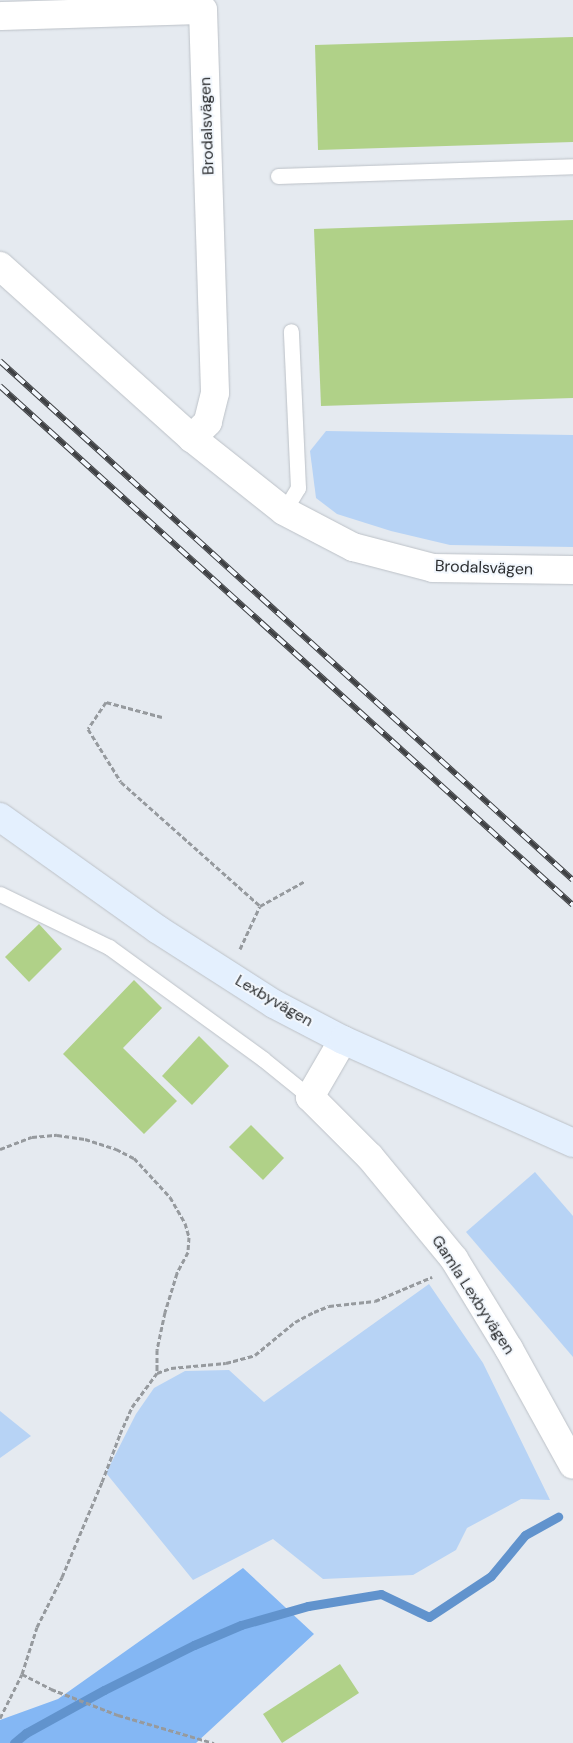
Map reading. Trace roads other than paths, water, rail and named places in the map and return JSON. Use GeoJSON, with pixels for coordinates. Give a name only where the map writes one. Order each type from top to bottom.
{"type":"FeatureCollection","features":[{"type":"Feature","properties":{"kind":"street","name":"Brodalsvägen"},"geometry":{"type":"LineString","coordinates":[[0,16],[203,5],[215,393],[208,422],[192,438]]}},
{"type":"Feature","properties":{"kind":"street","name":"Brodalsvägen"},"geometry":{"type":"LineString","coordinates":[[0,266],[192,438],[284,512],[353,547],[433,568],[573,570]]}},
{"type":"Feature","properties":{"kind":"street","name":"Lexbyvägen"},"geometry":{"type":"LineString","coordinates":[[0,818],[157,929],[274,1004],[343,1040],[573,1143]]}},
{"type":"Feature","properties":{"kind":"street"},"geometry":{"type":"LineString","coordinates":[[310,1097],[343,1040]]}},
{"type":"Feature","properties":{"kind":"street","name":"Gamla Lexbyvägen"},"geometry":{"type":"LineString","coordinates":[[310,1097],[370,1157],[454,1259],[509,1349],[573,1465]]}},
{"type":"Feature","properties":{"kind":"lane"},"geometry":{"type":"LineString","coordinates":[[278,176],[573,166]]}},
{"type":"Feature","properties":{"kind":"lane"},"geometry":{"type":"LineString","coordinates":[[284,512],[298,488],[291,331]]}},
{"type":"Feature","properties":{"kind":"lane"},"geometry":{"type":"LineString","coordinates":[[0,894],[109,947],[263,1059],[310,1097]]}},
{"type":"Feature","properties":{"kind":"waterway"},"geometry":{"type":"LineString","coordinates":[[14,1743],[26,1733],[104,1690],[194,1645],[241,1625],[308,1606],[381,1594],[429,1617],[491,1576],[525,1535],[558,1517]]}},
{"type":"Feature","properties":{"kind":"railway"},"geometry":{"type":"LineString","coordinates":[[0,361],[573,880]]}},
{"type":"Feature","properties":{"kind":"railway"},"geometry":{"type":"LineString","coordinates":[[0,386],[573,905]]}}]}
